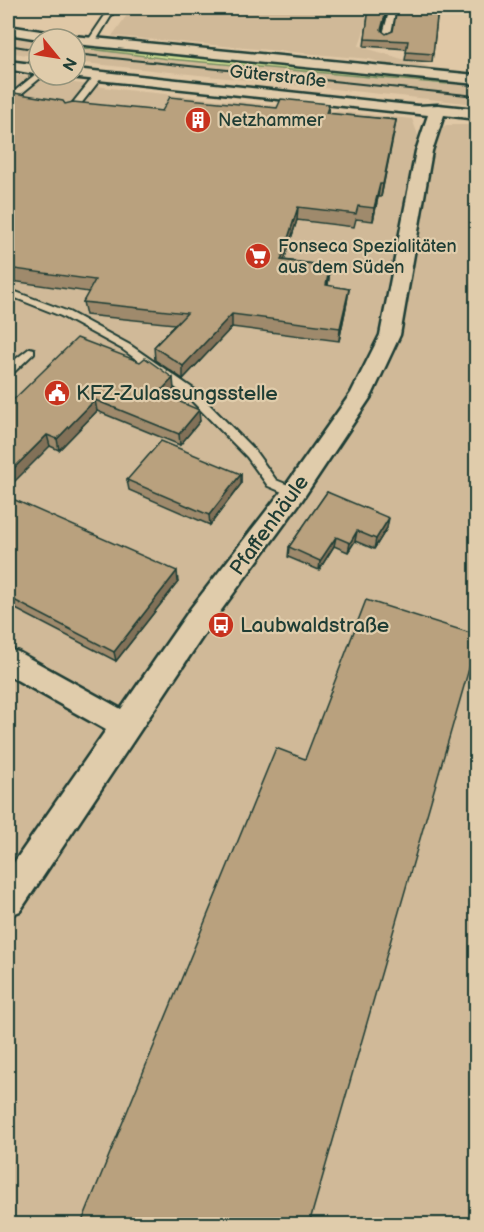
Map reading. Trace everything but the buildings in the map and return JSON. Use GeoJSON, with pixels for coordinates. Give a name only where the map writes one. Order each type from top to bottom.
{"type":"FeatureCollection","features":[{"type":"Feature","properties":{"kind":"street"},"geometry":{"type":"LineString","coordinates":[[8,30],[27,33]]}},
{"type":"Feature","properties":{"kind":"street"},"geometry":{"type":"LineString","coordinates":[[87,42],[477,80]]}},
{"type":"Feature","properties":{"kind":"street"},"geometry":{"type":"LineString","coordinates":[[8,65],[27,68]]}},
{"type":"Feature","properties":{"kind":"street","name":"Güterstraße"},"geometry":{"type":"LineString","coordinates":[[87,76],[418,111],[438,110],[477,114]]}},
{"type":"Feature","properties":{"kind":"street","name":"Pfaffenhäule"},"geometry":{"type":"LineString","coordinates":[[8,899],[201,616],[294,492],[361,395],[390,335],[424,151],[438,110]]}},
{"type":"Feature","properties":{"kind":"street"},"geometry":{"type":"LineString","coordinates":[[8,661],[127,727]]}},
{"type":"Feature","properties":{"kind":"lane"},"geometry":{"type":"LineString","coordinates":[[91,42],[113,8]]}},
{"type":"Feature","properties":{"kind":"lane"},"geometry":{"type":"LineString","coordinates":[[386,38],[393,8]]}},
{"type":"Feature","properties":{"kind":"lane"},"geometry":{"type":"LineString","coordinates":[[70,112],[98,77]]}},
{"type":"Feature","properties":{"kind":"lane"},"geometry":{"type":"LineString","coordinates":[[8,92],[18,92],[27,85]]}},
{"type":"Feature","properties":{"kind":"lane"},"geometry":{"type":"LineString","coordinates":[[8,292],[65,314],[145,360],[191,393],[252,454],[272,483],[294,492]]}},
{"type":"Feature","properties":{"kind":"lane"},"geometry":{"type":"LineString","coordinates":[[8,371],[30,351]]}},
{"type":"Feature","properties":{"kind":"shaded area"},"geometry":{"type":"Polygon","coordinates":[[[132,8],[371,8],[359,46],[439,70],[476,78],[476,104],[87,63],[87,49],[169,59],[447,84],[448,81],[369,59],[112,36],[132,8]]]}},
{"type":"Feature","properties":{"kind":"shaded area"},"geometry":{"type":"Polygon","coordinates":[[[8,37],[27,39],[27,55],[8,52],[8,37]]]}},
{"type":"Feature","properties":{"kind":"shaded area"},"geometry":{"type":"Polygon","coordinates":[[[8,74],[27,77],[27,87],[87,87],[87,85],[412,119],[424,151],[446,125],[476,125],[476,1224],[8,1224],[8,74]]]}},
{"type":"Feature","properties":{"kind":"green space"},"geometry":{"type":"Polygon","coordinates":[[[87,45],[448,81],[447,84],[169,59],[87,49],[87,45]]]}},
{"type":"Feature","properties":{"kind":"railway"},"geometry":{"type":"LineString","coordinates":[[8,45],[27,48]]}},
{"type":"Feature","properties":{"kind":"railway"},"geometry":{"type":"LineString","coordinates":[[87,55],[476,96]]}},
{"type":"Feature","properties":{"kind":"place","name":"Netzhammer"},"geometry":{"type":"Point","coordinates":[198,120]}},
{"type":"Feature","properties":{"kind":"place","name":"Fonseca Spezialitäten aus dem Süden"},"geometry":{"type":"Point","coordinates":[258,256]}},
{"type":"Feature","properties":{"kind":"place","name":"KFZ-Zulassungsstelle"},"geometry":{"type":"Point","coordinates":[57,393]}},
{"type":"Feature","properties":{"kind":"place","name":"Laubwaldstraße"},"geometry":{"type":"Point","coordinates":[221,625]}}]}
